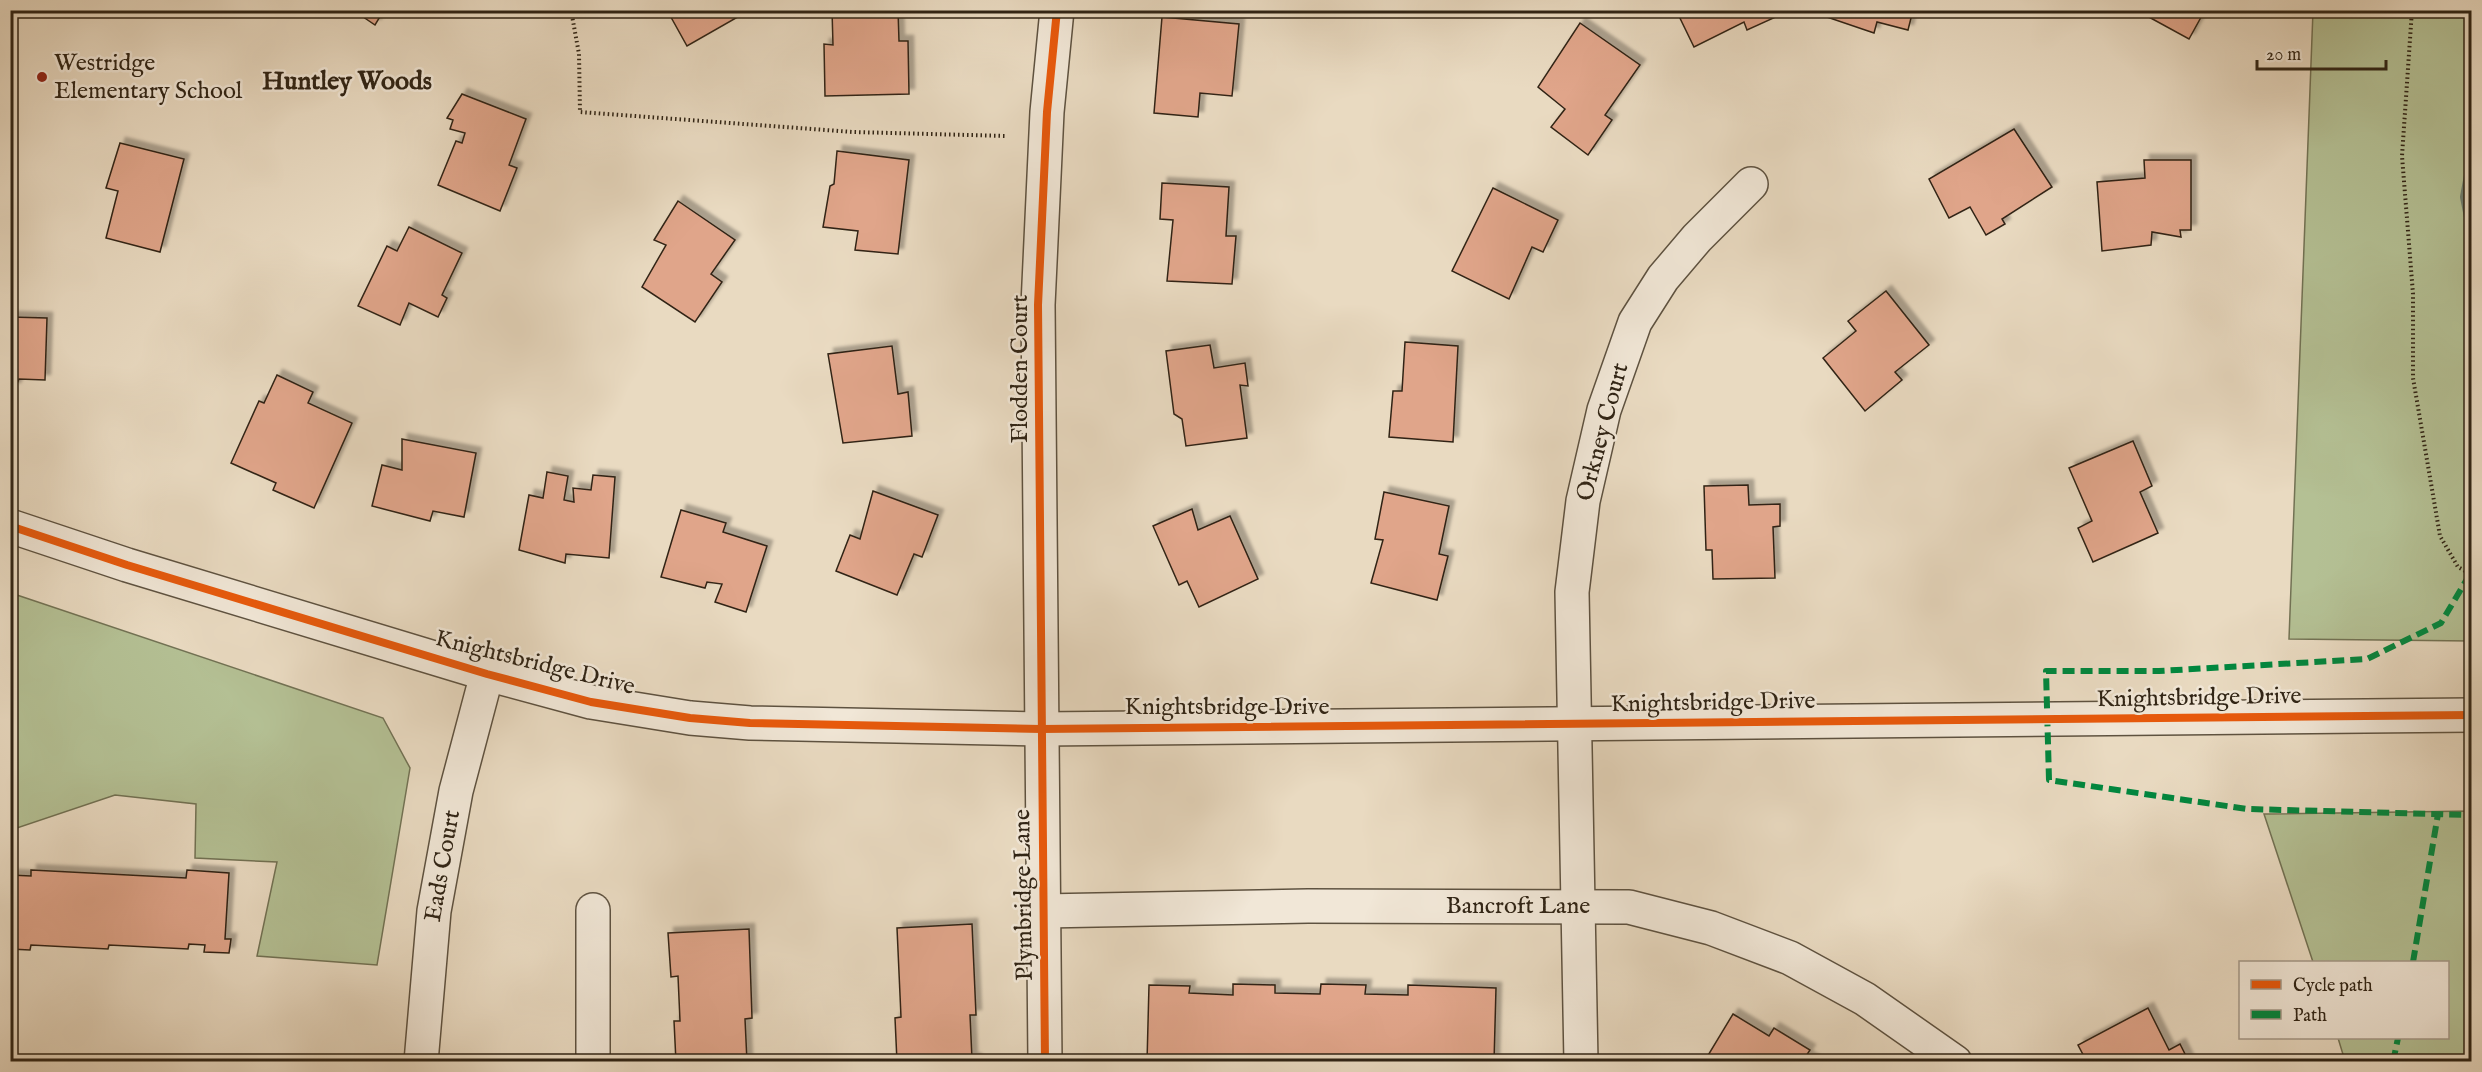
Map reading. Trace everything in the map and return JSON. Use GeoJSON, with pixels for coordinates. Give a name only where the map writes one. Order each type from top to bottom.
{"type":"FeatureCollection","features":[{"type":"Feature","properties":{"kind":"street","name":"Flodden Court"},"geometry":{"type":"LineString","coordinates":[[1041,729],[1038,305],[1046,138],[1057,10]]}},
{"type":"Feature","properties":{"kind":"street","name":"Orkney Court"},"geometry":{"type":"LineString","coordinates":[[1581,1062],[1572,592],[1583,501],[1604,410],[1635,322],[1663,278],[1697,238],[1751,184]]}},
{"type":"Feature","properties":{"kind":"street","name":"Knightsbridge Drive"},"geometry":{"type":"LineString","coordinates":[[10,526],[127,565],[487,674],[591,702],[690,718],[750,723],[1041,729],[2472,715]]}},
{"type":"Feature","properties":{"kind":"street","name":"Eads Court"},"geometry":{"type":"LineString","coordinates":[[421,1062],[434,911],[456,791],[487,674]]}},
{"type":"Feature","properties":{"kind":"street","name":"Plymbridge Lane"},"geometry":{"type":"LineString","coordinates":[[1041,729],[1045,1062]]}},
{"type":"Feature","properties":{"kind":"street","name":"Bancroft Lane"},"geometry":{"type":"LineString","coordinates":[[1043,911],[1308,906],[1629,907],[1711,928],[1790,958],[1865,999],[1955,1062]]}},
{"type":"Feature","properties":{"kind":"street"},"geometry":{"type":"LineString","coordinates":[[593,910],[593,1062]]}},
{"type":"Feature","properties":{"kind":"path"},"geometry":{"type":"LineString","coordinates":[[571,10],[579,54],[580,112],[853,132],[1046,138]]}},
{"type":"Feature","properties":{"kind":"path"},"geometry":{"type":"LineString","coordinates":[[2412,10],[2402,156],[2414,294],[2413,378],[2440,536],[2458,567],[2472,575]]}},
{"type":"Feature","properties":{"kind":"green space"},"geometry":{"type":"Polygon","coordinates":[[[2313,11],[2471,11],[2471,641],[2289,639],[2313,11]]]}},
{"type":"Feature","properties":{"kind":"green space"},"geometry":{"type":"Polygon","coordinates":[[[11,593],[383,718],[410,768],[377,965],[257,956],[277,862],[195,858],[196,804],[115,795],[11,830],[11,593]]]}},
{"type":"Feature","properties":{"kind":"green space"},"geometry":{"type":"Polygon","coordinates":[[[2471,811],[2471,1061],[2345,1061],[2338,1039],[2449,1039],[2449,961],[2313,961],[2264,814],[2471,811]]]}},
{"type":"Feature","properties":{"kind":"building"},"geometry":{"type":"Polygon","coordinates":[[[353,10],[384,10],[375,25],[353,10]]]}},
{"type":"Feature","properties":{"kind":"building"},"geometry":{"type":"Polygon","coordinates":[[[667,10],[750,10],[687,46],[667,10]]]}},
{"type":"Feature","properties":{"kind":"building"},"geometry":{"type":"Polygon","coordinates":[[[832,10],[898,10],[899,41],[908,41],[909,94],[825,96],[824,44],[833,45],[832,10]]]}},
{"type":"Feature","properties":{"kind":"building"},"geometry":{"type":"Polygon","coordinates":[[[1676,10],[1775,10],[1778,16],[1747,30],[1744,22],[1694,47],[1676,10]]]}},
{"type":"Feature","properties":{"kind":"building"},"geometry":{"type":"Polygon","coordinates":[[[1819,10],[1913,10],[1908,30],[1877,22],[1874,33],[1818,14],[1819,10]]]}},
{"type":"Feature","properties":{"kind":"building"},"geometry":{"type":"Polygon","coordinates":[[[2136,10],[2205,10],[2189,39],[2136,10]]]}},
{"type":"Feature","properties":{"kind":"building"},"geometry":{"type":"Polygon","coordinates":[[[1162,17],[1239,24],[1232,96],[1200,93],[1198,117],[1154,113],[1162,17]]]}},
{"type":"Feature","properties":{"kind":"building"},"geometry":{"type":"Polygon","coordinates":[[[1580,23],[1640,65],[1605,115],[1612,120],[1588,155],[1551,127],[1565,109],[1538,87],[1580,23]]]}},
{"type":"Feature","properties":{"kind":"building"},"geometry":{"type":"Polygon","coordinates":[[[462,94],[526,119],[509,165],[517,168],[500,211],[438,185],[456,141],[462,143],[465,133],[450,129],[453,120],[447,118],[462,94]]]}},
{"type":"Feature","properties":{"kind":"building"},"geometry":{"type":"Polygon","coordinates":[[[2014,129],[2052,187],[2002,219],[2005,224],[1986,235],[1970,207],[1949,218],[1929,179],[2014,129]]]}},
{"type":"Feature","properties":{"kind":"building"},"geometry":{"type":"Polygon","coordinates":[[[120,143],[184,159],[160,252],[106,238],[118,191],[106,188],[120,143]]]}},
{"type":"Feature","properties":{"kind":"building"},"geometry":{"type":"Polygon","coordinates":[[[837,151],[909,160],[898,254],[855,250],[858,231],[823,227],[830,186],[834,184],[837,151]]]}},
{"type":"Feature","properties":{"kind":"building"},"geometry":{"type":"Polygon","coordinates":[[[2144,160],[2191,160],[2191,230],[2180,230],[2181,237],[2152,232],[2151,245],[2102,251],[2097,182],[2145,178],[2144,160]]]}},
{"type":"Feature","properties":{"kind":"building"},"geometry":{"type":"Polygon","coordinates":[[[1162,183],[1229,187],[1226,236],[1236,236],[1232,284],[1167,281],[1173,220],[1160,219],[1162,183]]]}},
{"type":"Feature","properties":{"kind":"building"},"geometry":{"type":"Polygon","coordinates":[[[1493,188],[1558,220],[1543,252],[1532,247],[1509,299],[1452,271],[1493,188]]]}},
{"type":"Feature","properties":{"kind":"building"},"geometry":{"type":"Polygon","coordinates":[[[678,201],[735,240],[711,274],[722,282],[695,322],[642,287],[666,245],[654,240],[678,201]]]}},
{"type":"Feature","properties":{"kind":"building"},"geometry":{"type":"Polygon","coordinates":[[[409,227],[462,253],[442,295],[447,298],[438,317],[409,303],[400,325],[358,306],[387,246],[397,251],[409,227]]]}},
{"type":"Feature","properties":{"kind":"building"},"geometry":{"type":"Polygon","coordinates":[[[1886,291],[1929,345],[1895,372],[1902,380],[1865,411],[1823,358],[1856,331],[1848,321],[1886,291]]]}},
{"type":"Feature","properties":{"kind":"building"},"geometry":{"type":"Polygon","coordinates":[[[10,317],[47,318],[45,380],[19,379],[15,388],[10,388],[10,317]]]}},
{"type":"Feature","properties":{"kind":"building"},"geometry":{"type":"Polygon","coordinates":[[[1405,342],[1458,346],[1453,442],[1389,437],[1393,391],[1402,391],[1405,342]]]}},
{"type":"Feature","properties":{"kind":"building"},"geometry":{"type":"Polygon","coordinates":[[[1210,345],[1214,368],[1245,363],[1248,386],[1240,385],[1247,438],[1186,446],[1182,419],[1174,414],[1166,351],[1210,345]]]}},
{"type":"Feature","properties":{"kind":"building"},"geometry":{"type":"Polygon","coordinates":[[[892,346],[898,394],[908,392],[912,436],[843,443],[828,354],[892,346]]]}},
{"type":"Feature","properties":{"kind":"building"},"geometry":{"type":"Polygon","coordinates":[[[277,375],[313,392],[308,403],[352,423],[314,508],[273,490],[276,483],[231,463],[259,401],[264,403],[277,375]]]}},
{"type":"Feature","properties":{"kind":"building"},"geometry":{"type":"Polygon","coordinates":[[[402,439],[476,453],[464,517],[433,511],[430,521],[372,506],[382,465],[402,470],[402,439]]]}},
{"type":"Feature","properties":{"kind":"building"},"geometry":{"type":"Polygon","coordinates":[[[2133,441],[2152,486],[2140,492],[2158,533],[2093,562],[2078,528],[2092,521],[2069,468],[2133,441]]]}},
{"type":"Feature","properties":{"kind":"building"},"geometry":{"type":"Polygon","coordinates":[[[547,472],[568,476],[564,500],[574,502],[573,488],[591,490],[593,475],[615,477],[609,558],[566,554],[565,563],[519,550],[529,495],[543,498],[547,472]]]}},
{"type":"Feature","properties":{"kind":"building"},"geometry":{"type":"Polygon","coordinates":[[[1748,485],[1749,505],[1780,504],[1780,526],[1773,527],[1775,578],[1713,579],[1712,550],[1706,550],[1704,486],[1748,485]]]}},
{"type":"Feature","properties":{"kind":"building"},"geometry":{"type":"Polygon","coordinates":[[[873,491],[938,515],[922,557],[914,554],[897,595],[836,571],[850,535],[860,539],[873,491]]]}},
{"type":"Feature","properties":{"kind":"building"},"geometry":{"type":"Polygon","coordinates":[[[1384,492],[1449,506],[1439,554],[1448,556],[1437,600],[1371,583],[1383,540],[1375,539],[1384,492]]]}},
{"type":"Feature","properties":{"kind":"building"},"geometry":{"type":"Polygon","coordinates":[[[1192,509],[1198,530],[1230,516],[1258,579],[1199,607],[1187,581],[1179,585],[1153,526],[1192,509]]]}},
{"type":"Feature","properties":{"kind":"building"},"geometry":{"type":"Polygon","coordinates":[[[681,510],[726,523],[723,532],[767,546],[746,612],[715,602],[722,584],[707,582],[705,588],[661,577],[681,510]]]}},
{"type":"Feature","properties":{"kind":"building"},"geometry":{"type":"Polygon","coordinates":[[[31,870],[186,878],[187,870],[229,873],[225,939],[231,939],[229,953],[204,952],[205,945],[189,944],[188,949],[109,945],[108,949],[31,945],[30,950],[10,949],[10,875],[31,876],[31,870]]]}},
{"type":"Feature","properties":{"kind":"building"},"geometry":{"type":"Polygon","coordinates":[[[972,924],[976,1015],[970,1015],[972,1059],[976,1059],[977,1062],[897,1062],[895,1018],[901,1017],[897,928],[972,924]]]}},
{"type":"Feature","properties":{"kind":"building"},"geometry":{"type":"Polygon","coordinates":[[[749,929],[752,1018],[745,1019],[747,1062],[676,1062],[674,1021],[680,1021],[678,976],[671,977],[668,933],[749,929]]]}},
{"type":"Feature","properties":{"kind":"building"},"geometry":{"type":"Polygon","coordinates":[[[1233,984],[1275,985],[1275,993],[1320,994],[1321,984],[1366,985],[1365,994],[1408,995],[1408,985],[1496,988],[1494,1062],[1451,1062],[1451,1057],[1409,1055],[1409,1062],[1277,1062],[1277,1057],[1234,1055],[1234,1062],[1147,1062],[1149,985],[1190,986],[1189,993],[1233,995],[1233,984]]]}},
{"type":"Feature","properties":{"kind":"building"},"geometry":{"type":"Polygon","coordinates":[[[2148,1008],[2169,1050],[2180,1044],[2189,1062],[2087,1062],[2078,1045],[2148,1008]]]}},
{"type":"Feature","properties":{"kind":"building"},"geometry":{"type":"Polygon","coordinates":[[[1733,1014],[1769,1036],[1774,1028],[1810,1050],[1806,1056],[1816,1062],[1704,1062],[1733,1014]]]}},
{"type":"Feature","properties":{"kind":"waterway"},"geometry":{"type":"LineString","coordinates":[[2472,170],[2467,197],[2472,222]]}},
{"type":"Feature","properties":{"kind":"marked path"},"geometry":{"type":"LineString","coordinates":[[2470,574],[2441,623],[2367,659],[2159,671],[2046,671],[2049,780],[2247,809],[2472,815]]}},
{"type":"Feature","properties":{"kind":"marked path"},"geometry":{"type":"LineString","coordinates":[[2413,961],[2438,814]]}},
{"type":"Feature","properties":{"kind":"marked path"},"geometry":{"type":"LineString","coordinates":[[2393,1062],[2398,1039]]}},
{"type":"Feature","properties":{"kind":"cycle path"},"geometry":{"type":"LineString","coordinates":[[1045,1062],[1038,305],[1047,112],[1057,10]]}},
{"type":"Feature","properties":{"kind":"cycle path"},"geometry":{"type":"LineString","coordinates":[[10,526],[127,565],[487,674],[591,702],[690,718],[750,723],[1041,729],[2472,715]]}},
{"type":"Feature","properties":{"kind":"place","name":"Westridge Elementary School"},"geometry":{"type":"Point","coordinates":[42,77]}},
{"type":"Feature","properties":{"kind":"district","name":"Huntley Woods"},"geometry":{"type":"Point","coordinates":[347,81]}}]}
